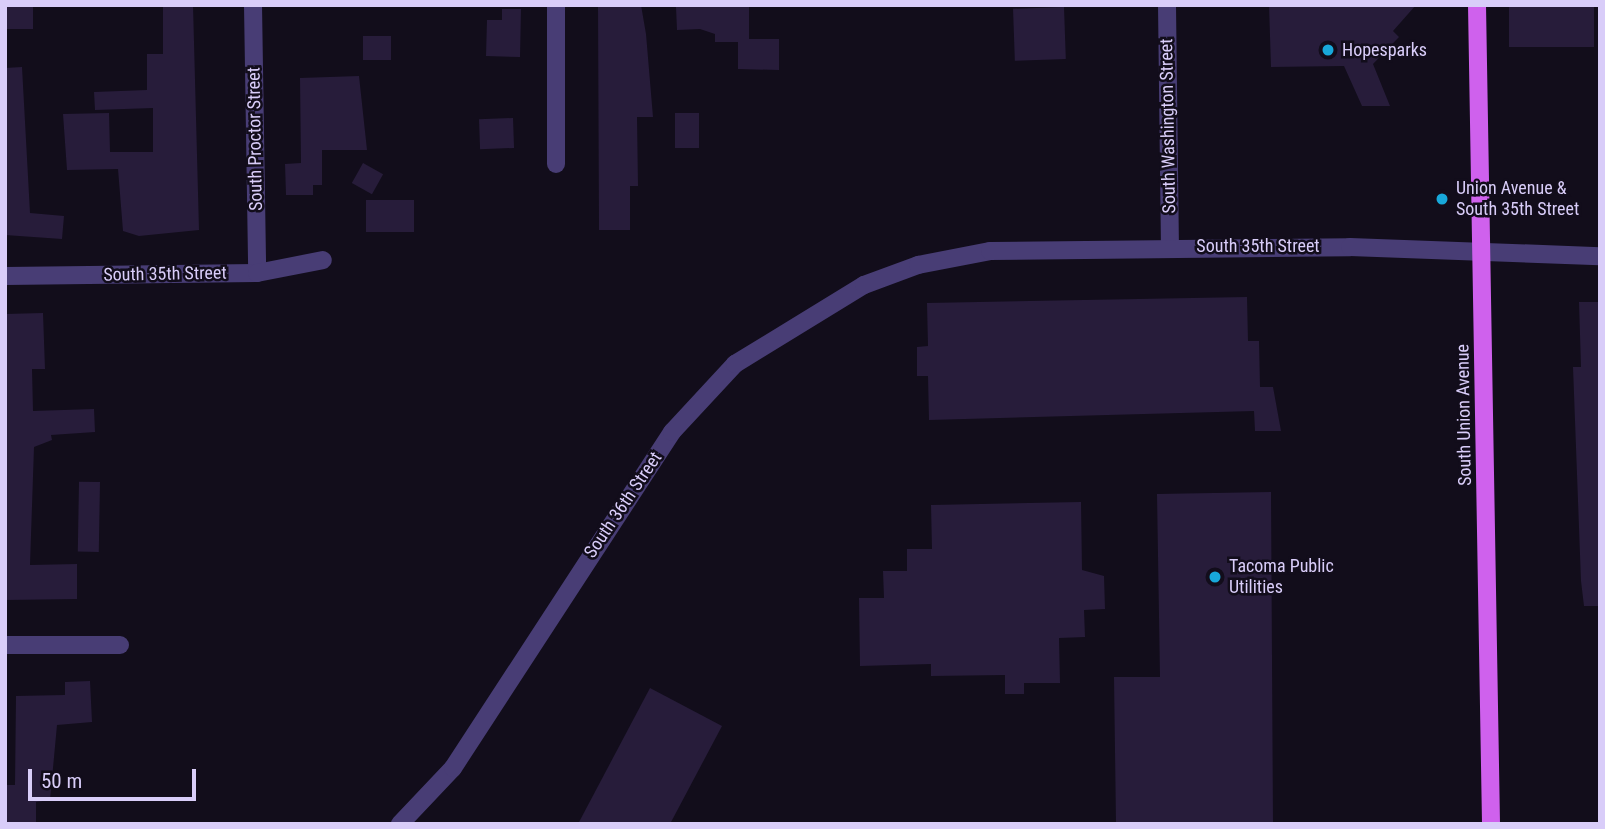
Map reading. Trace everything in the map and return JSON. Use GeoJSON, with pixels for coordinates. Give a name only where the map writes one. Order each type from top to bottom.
{"type":"FeatureCollection","features":[{"type":"Feature","properties":{"kind":"main road","name":"South Union Avenue"},"geometry":{"type":"LineString","coordinates":[[1477,5],[1491,824]]}},
{"type":"Feature","properties":{"kind":"street","name":"South Proctor Street"},"geometry":{"type":"LineString","coordinates":[[253,5],[257,273]]}},
{"type":"Feature","properties":{"kind":"street"},"geometry":{"type":"LineString","coordinates":[[556,5],[556,164]]}},
{"type":"Feature","properties":{"kind":"street","name":"South Washington Street"},"geometry":{"type":"LineString","coordinates":[[1167,5],[1170,246]]}},
{"type":"Feature","properties":{"kind":"street","name":"South 35th Street"},"geometry":{"type":"LineString","coordinates":[[918,265],[990,251],[1170,246],[1600,256]]}},
{"type":"Feature","properties":{"kind":"street","name":"South 35th Street"},"geometry":{"type":"LineString","coordinates":[[5,276],[257,273],[323,260]]}},
{"type":"Feature","properties":{"kind":"street","name":"South 36th Street"},"geometry":{"type":"LineString","coordinates":[[400,824],[453,768],[672,432],[735,363],[821,307],[918,265]]}},
{"type":"Feature","properties":{"kind":"street"},"geometry":{"type":"LineString","coordinates":[[5,645],[120,645]]}},
{"type":"Feature","properties":{"kind":"building"},"geometry":{"type":"Polygon","coordinates":[[[5,5],[33,5],[33,29],[5,29],[5,5]]]}},
{"type":"Feature","properties":{"kind":"building"},"geometry":{"type":"Polygon","coordinates":[[[163,5],[193,5],[199,230],[139,236],[123,231],[118,169],[67,170],[63,114],[109,113],[110,152],[153,152],[153,108],[95,110],[94,92],[147,90],[147,54],[163,54],[163,5]]]}},
{"type":"Feature","properties":{"kind":"building"},"geometry":{"type":"Polygon","coordinates":[[[598,5],[641,5],[646,34],[653,117],[637,117],[638,186],[630,186],[630,230],[599,230],[598,5]]]}},
{"type":"Feature","properties":{"kind":"building"},"geometry":{"type":"Polygon","coordinates":[[[749,5],[749,39],[779,39],[779,70],[738,69],[738,42],[715,42],[715,34],[700,29],[677,30],[676,7],[749,5]]]}},
{"type":"Feature","properties":{"kind":"building","name":"Hopesparks"},"geometry":{"type":"Polygon","coordinates":[[[1269,5],[1416,5],[1393,31],[1399,37],[1373,64],[1390,106],[1362,106],[1344,66],[1271,67],[1269,5]]]}},
{"type":"Feature","properties":{"kind":"building"},"geometry":{"type":"Polygon","coordinates":[[[1509,5],[1594,5],[1594,47],[1509,47],[1509,5]]]}},
{"type":"Feature","properties":{"kind":"building"},"geometry":{"type":"Polygon","coordinates":[[[1064,7],[1066,59],[1015,61],[1013,9],[1064,7]]]}},
{"type":"Feature","properties":{"kind":"building"},"geometry":{"type":"Polygon","coordinates":[[[502,9],[521,9],[520,57],[486,56],[487,20],[502,20],[502,9]]]}},
{"type":"Feature","properties":{"kind":"building"},"geometry":{"type":"Polygon","coordinates":[[[363,36],[391,36],[391,60],[363,60],[363,36]]]}},
{"type":"Feature","properties":{"kind":"building"},"geometry":{"type":"Polygon","coordinates":[[[22,67],[30,213],[64,216],[62,239],[5,235],[5,68],[22,67]]]}},
{"type":"Feature","properties":{"kind":"building"},"geometry":{"type":"Polygon","coordinates":[[[359,76],[367,150],[322,150],[322,185],[313,185],[313,195],[286,195],[285,164],[301,163],[300,78],[359,76]]]}},
{"type":"Feature","properties":{"kind":"building"},"geometry":{"type":"Polygon","coordinates":[[[675,113],[699,113],[699,148],[675,148],[675,113]]]}},
{"type":"Feature","properties":{"kind":"building"},"geometry":{"type":"Polygon","coordinates":[[[513,118],[514,148],[480,149],[479,119],[513,118]]]}},
{"type":"Feature","properties":{"kind":"building"},"geometry":{"type":"Polygon","coordinates":[[[363,163],[383,174],[372,194],[352,183],[363,163]]]}},
{"type":"Feature","properties":{"kind":"building"},"geometry":{"type":"Polygon","coordinates":[[[366,200],[414,200],[414,232],[366,232],[366,200]]]}},
{"type":"Feature","properties":{"kind":"building"},"geometry":{"type":"Polygon","coordinates":[[[1247,297],[1248,341],[1259,341],[1260,387],[1273,387],[1281,431],[1255,431],[1254,411],[929,420],[928,376],[917,376],[917,347],[928,346],[927,303],[1247,297]]]}},
{"type":"Feature","properties":{"kind":"building"},"geometry":{"type":"Polygon","coordinates":[[[1579,302],[1600,302],[1600,606],[1584,606],[1581,581],[1573,367],[1581,367],[1579,302]]]}},
{"type":"Feature","properties":{"kind":"building"},"geometry":{"type":"Polygon","coordinates":[[[43,313],[45,369],[32,369],[33,411],[94,409],[95,432],[51,435],[52,440],[34,447],[30,565],[77,564],[77,599],[5,600],[5,314],[43,313]]]}},
{"type":"Feature","properties":{"kind":"building"},"geometry":{"type":"Polygon","coordinates":[[[79,482],[100,482],[99,552],[78,552],[79,482]]]}},
{"type":"Feature","properties":{"kind":"building","name":"Tacoma Public Utilities"},"geometry":{"type":"Polygon","coordinates":[[[1271,492],[1273,824],[1116,824],[1114,677],[1160,677],[1157,494],[1271,492]]]}},
{"type":"Feature","properties":{"kind":"building"},"geometry":{"type":"Polygon","coordinates":[[[1081,502],[1082,570],[1104,576],[1105,609],[1084,610],[1085,637],[1059,638],[1060,683],[1024,683],[1024,694],[1005,694],[1005,675],[931,676],[931,664],[860,666],[859,598],[884,598],[883,571],[907,571],[907,549],[932,549],[931,505],[1081,502]]]}},
{"type":"Feature","properties":{"kind":"building"},"geometry":{"type":"Polygon","coordinates":[[[90,681],[92,722],[57,725],[50,800],[36,802],[36,822],[5,822],[5,785],[15,785],[16,696],[65,695],[65,682],[90,681]]]}},
{"type":"Feature","properties":{"kind":"building"},"geometry":{"type":"Polygon","coordinates":[[[650,688],[722,726],[670,824],[578,824],[650,688]]]}},
{"type":"Feature","properties":{"kind":"place","name":"Hopesparks"},"geometry":{"type":"Point","coordinates":[1328,50]}},
{"type":"Feature","properties":{"kind":"place","name":"Union Avenue & South 35th Street"},"geometry":{"type":"Point","coordinates":[1442,199]}},
{"type":"Feature","properties":{"kind":"place","name":"Tacoma Public Utilities"},"geometry":{"type":"Point","coordinates":[1215,577]}}]}
